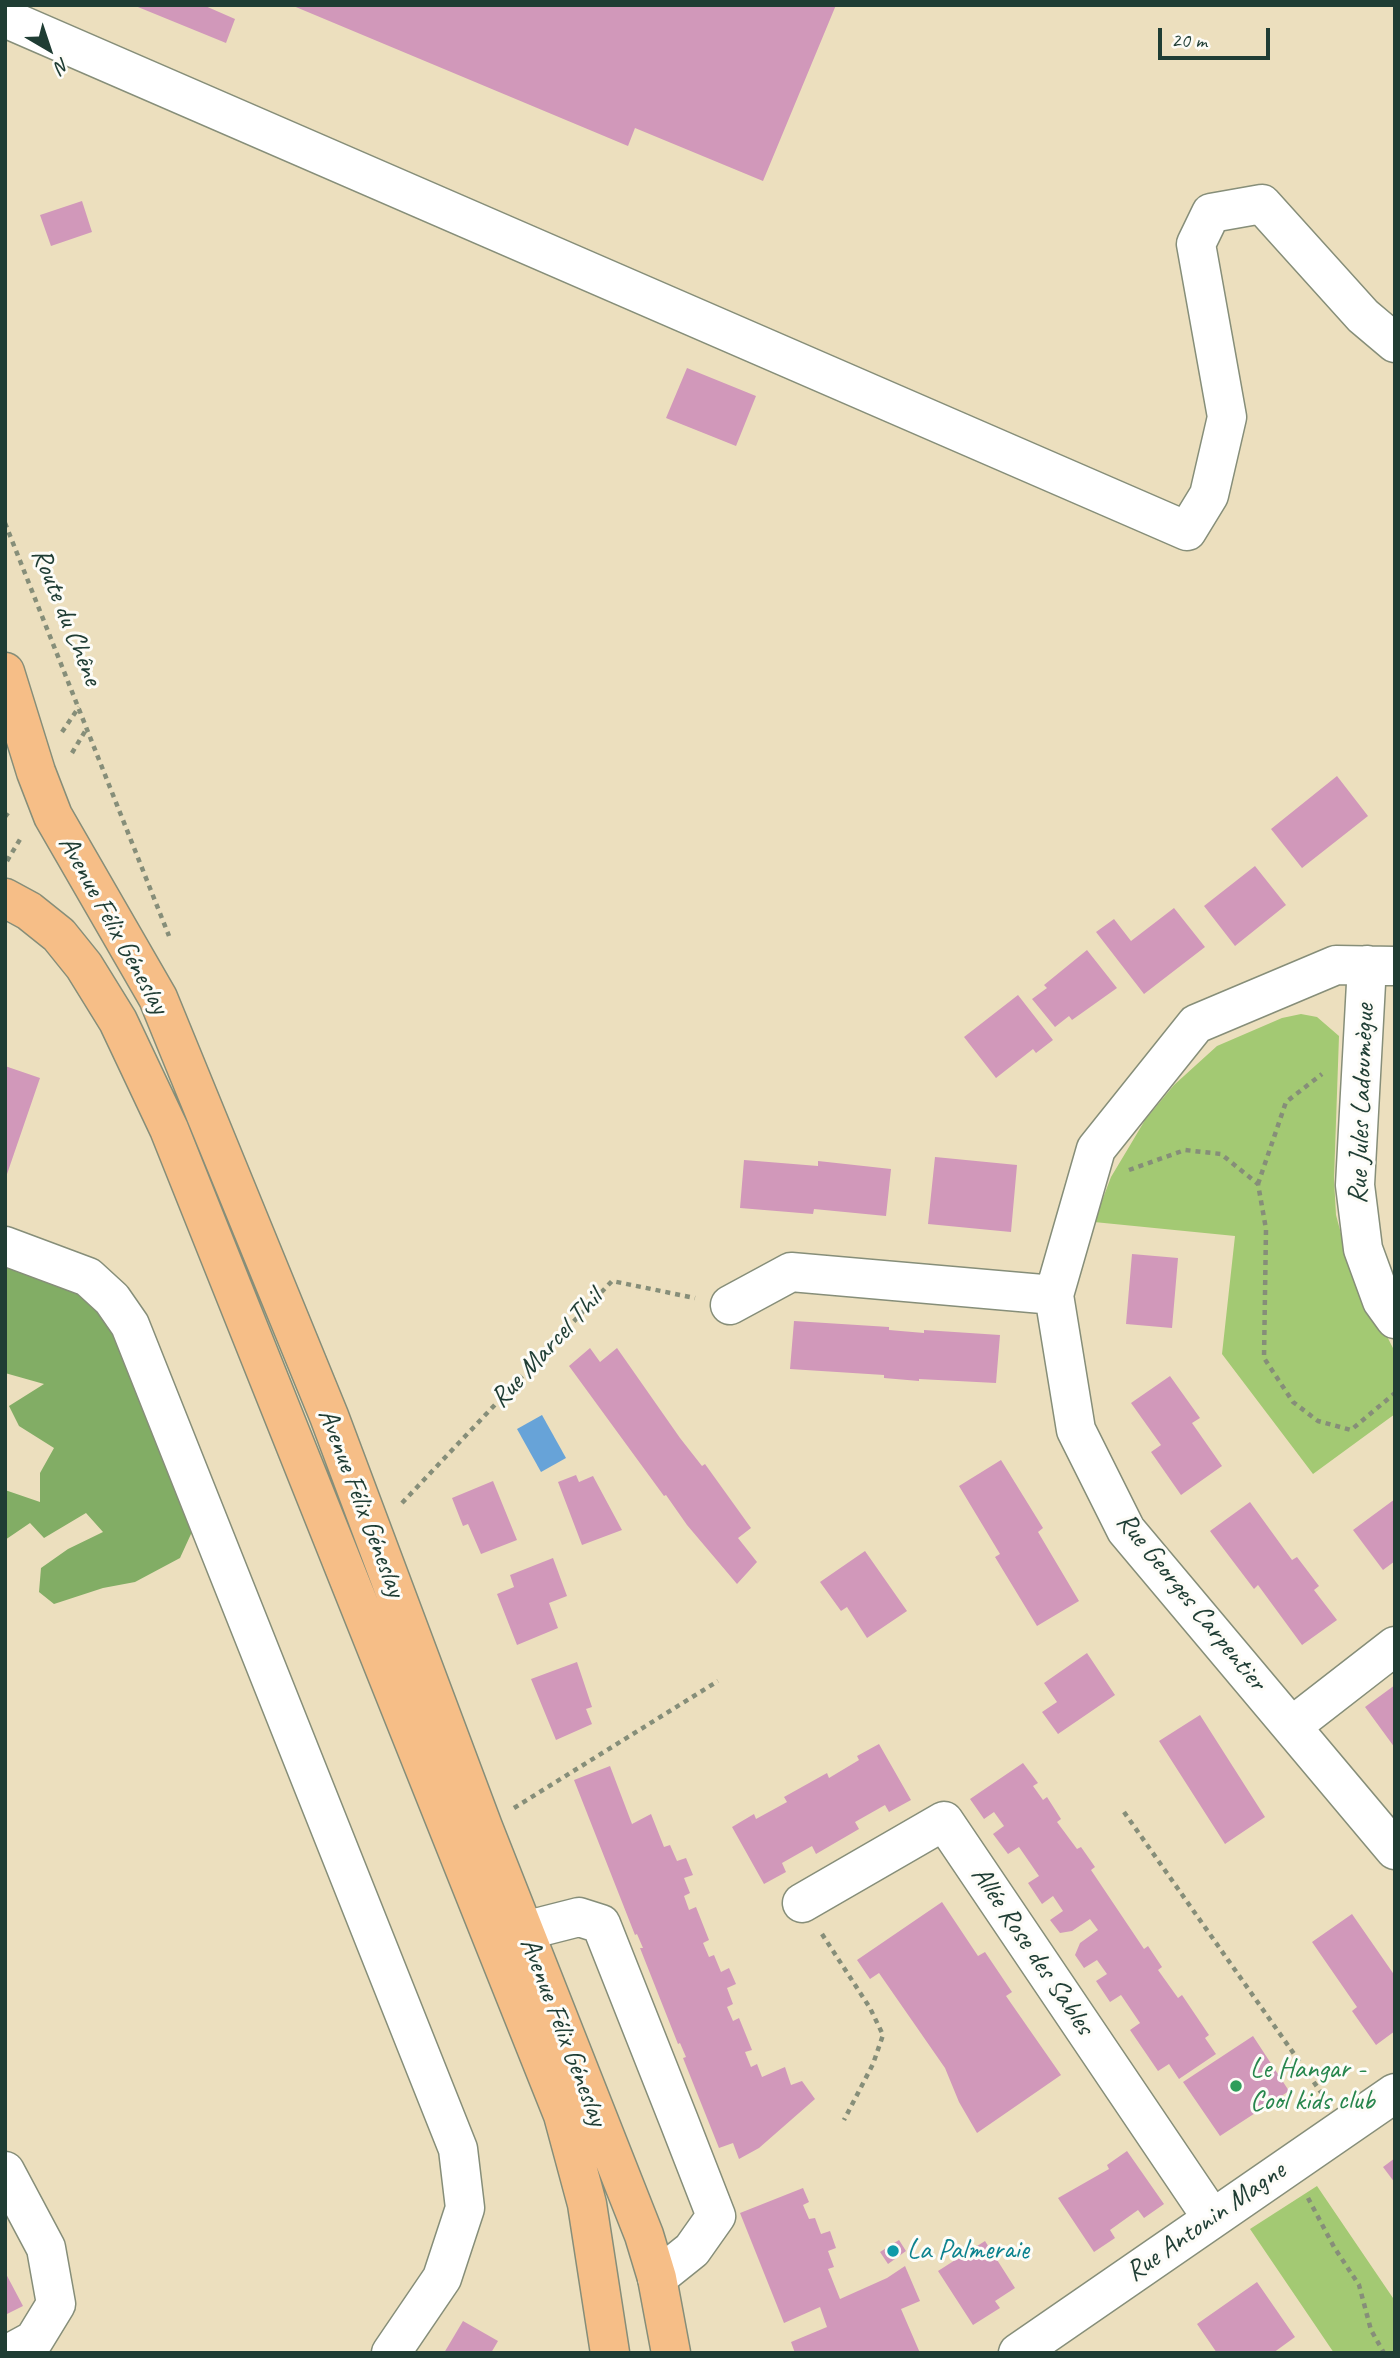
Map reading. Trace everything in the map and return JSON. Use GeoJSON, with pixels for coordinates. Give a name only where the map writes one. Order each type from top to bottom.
{"type":"FeatureCollection","features":[{"type":"Feature","properties":{"kind":"main road","name":"Avenue Félix Géneslay"},"geometry":{"type":"LineString","coordinates":[[5,672],[36,772],[53,816],[158,998],[329,1416],[483,1827],[657,2278],[671,2353]]}},
{"type":"Feature","properties":{"kind":"main road","name":"Avenue Félix Géneslay"},"geometry":{"type":"LineString","coordinates":[[5,898],[29,911],[59,935],[85,966],[118,1021],[169,1129],[563,2115],[587,2204],[610,2353]]}},
{"type":"Feature","properties":{"kind":"street"},"geometry":{"type":"LineString","coordinates":[[5,18],[1187,531],[1209,495],[1227,416],[1196,244],[1211,213],[1262,204],[1363,316],[1395,343]]}},
{"type":"Feature","properties":{"kind":"street","name":"Rue Georges Carpentier"},"geometry":{"type":"LineString","coordinates":[[1381,965],[1336,965],[1196,1024],[1096,1149],[1055,1295],[1076,1430],[1126,1530],[1395,1850]]}},
{"type":"Feature","properties":{"kind":"street","name":"Rue Jules Ladoumègue"},"geometry":{"type":"LineString","coordinates":[[1381,965],[1360,1055],[1355,1185],[1363,1249],[1382,1301],[1395,1319]]}},
{"type":"Feature","properties":{"kind":"street"},"geometry":{"type":"LineString","coordinates":[[5,1246],[88,1277],[112,1299],[130,1325],[458,2149],[465,2208],[442,2278],[391,2353]]}},
{"type":"Feature","properties":{"kind":"street"},"geometry":{"type":"LineString","coordinates":[[730,1305],[792,1272],[1055,1295]]}},
{"type":"Feature","properties":{"kind":"street"},"geometry":{"type":"LineString","coordinates":[[1292,1726],[1395,1646]]}},
{"type":"Feature","properties":{"kind":"street","name":"Allée Rose des Sables"},"geometry":{"type":"LineString","coordinates":[[802,1903],[944,1821],[1212,2218]]}},
{"type":"Feature","properties":{"kind":"street"},"geometry":{"type":"LineString","coordinates":[[524,1931],[579,1917],[601,1924],[716,2216],[692,2250],[657,2278]]}},
{"type":"Feature","properties":{"kind":"street","name":"Rue Antonin Magne"},"geometry":{"type":"LineString","coordinates":[[1018,2353],[1395,2092]]}},
{"type":"Feature","properties":{"kind":"street"},"geometry":{"type":"LineString","coordinates":[[5,2171],[46,2248],[56,2304],[34,2340],[10,2353]]}},
{"type":"Feature","properties":{"kind":"path","name":"Route du Chêne"},"geometry":{"type":"LineString","coordinates":[[5,523],[172,944]]}},
{"type":"Feature","properties":{"kind":"path"},"geometry":{"type":"LineString","coordinates":[[1360,1055],[1318,1076],[1286,1102],[1258,1184],[1266,1229],[1264,1359],[1293,1402],[1318,1421],[1351,1430],[1395,1393]]}},
{"type":"Feature","properties":{"kind":"path"},"geometry":{"type":"LineString","coordinates":[[1086,1186],[1185,1150],[1221,1154],[1258,1184]]}},
{"type":"Feature","properties":{"kind":"path","name":"Rue Marcel Thil"},"geometry":{"type":"LineString","coordinates":[[373,1534],[612,1281],[730,1305]]}},
{"type":"Feature","properties":{"kind":"path"},"geometry":{"type":"LineString","coordinates":[[483,1827],[718,1681]]}},
{"type":"Feature","properties":{"kind":"path"},"geometry":{"type":"LineString","coordinates":[[1124,1812],[1345,2126]]}},
{"type":"Feature","properties":{"kind":"path"},"geometry":{"type":"LineString","coordinates":[[802,1903],[870,2008],[883,2035],[873,2064],[844,2120]]}},
{"type":"Feature","properties":{"kind":"path"},"geometry":{"type":"LineString","coordinates":[[1286,2165],[1317,2210],[1334,2247],[1359,2285],[1371,2330],[1384,2353]]}},
{"type":"Feature","properties":{"kind":"green space"},"geometry":{"type":"Polygon","coordinates":[[[1301,1014],[1317,1017],[1339,1036],[1334,1179],[1336,1215],[1348,1260],[1395,1352],[1395,1414],[1313,1474],[1222,1354],[1235,1236],[1094,1222],[1111,1177],[1145,1120],[1174,1085],[1217,1046],[1282,1018],[1301,1014]]]}},
{"type":"Feature","properties":{"kind":"green space"},"geometry":{"type":"Polygon","coordinates":[[[5,1264],[70,1288],[96,1305],[114,1330],[196,1523],[180,1558],[135,1582],[103,1588],[54,1604],[39,1592],[41,1568],[68,1549],[103,1532],[86,1513],[44,1538],[30,1523],[5,1540],[5,1490],[40,1502],[40,1473],[54,1448],[19,1426],[9,1406],[44,1384],[5,1373],[5,1264]]]}},
{"type":"Feature","properties":{"kind":"green space"},"geometry":{"type":"Polygon","coordinates":[[[1317,2186],[1393,2298],[1395,2353],[1334,2353],[1250,2229],[1317,2186]]]}},
{"type":"Feature","properties":{"kind":"water"},"geometry":{"type":"Polygon","coordinates":[[[542,1415],[566,1458],[541,1472],[517,1429],[542,1415]]]}},
{"type":"Feature","properties":{"kind":"building"},"geometry":{"type":"Polygon","coordinates":[[[133,5],[203,5],[235,19],[226,43],[133,5]]]}},
{"type":"Feature","properties":{"kind":"building"},"geometry":{"type":"Polygon","coordinates":[[[291,5],[836,5],[763,181],[635,128],[628,146],[291,5]]]}},
{"type":"Feature","properties":{"kind":"building"},"geometry":{"type":"Polygon","coordinates":[[[82,201],[92,232],[51,246],[40,215],[82,201]]]}},
{"type":"Feature","properties":{"kind":"building"},"geometry":{"type":"Polygon","coordinates":[[[687,368],[756,396],[736,446],[666,418],[687,368]]]}},
{"type":"Feature","properties":{"kind":"building"},"geometry":{"type":"Polygon","coordinates":[[[1337,776],[1368,816],[1302,868],[1271,829],[1337,776]]]}},
{"type":"Feature","properties":{"kind":"building"},"geometry":{"type":"Polygon","coordinates":[[[1255,866],[1286,905],[1235,946],[1204,906],[1255,866]]]}},
{"type":"Feature","properties":{"kind":"building"},"geometry":{"type":"Polygon","coordinates":[[[1174,908],[1205,947],[1144,994],[1096,932],[1114,919],[1131,941],[1174,908]]]}},
{"type":"Feature","properties":{"kind":"building"},"geometry":{"type":"Polygon","coordinates":[[[1087,950],[1117,988],[1072,1020],[1069,1016],[1055,1027],[1032,999],[1047,988],[1044,985],[1087,950]]]}},
{"type":"Feature","properties":{"kind":"building"},"geometry":{"type":"Polygon","coordinates":[[[1018,995],[1053,1040],[1036,1053],[1033,1049],[996,1078],[964,1037],[1018,995]]]}},
{"type":"Feature","properties":{"kind":"building"},"geometry":{"type":"Polygon","coordinates":[[[5,1066],[40,1078],[6,1177],[5,1177],[5,1066]]]}},
{"type":"Feature","properties":{"kind":"building"},"geometry":{"type":"Polygon","coordinates":[[[935,1157],[1017,1165],[1011,1232],[928,1224],[935,1157]]]}},
{"type":"Feature","properties":{"kind":"building"},"geometry":{"type":"Polygon","coordinates":[[[744,1160],[818,1166],[818,1161],[891,1169],[886,1216],[814,1209],[813,1214],[740,1208],[744,1160]]]}},
{"type":"Feature","properties":{"kind":"building"},"geometry":{"type":"Polygon","coordinates":[[[1132,1254],[1178,1258],[1172,1328],[1126,1324],[1132,1254]]]}},
{"type":"Feature","properties":{"kind":"building"},"geometry":{"type":"Polygon","coordinates":[[[794,1321],[889,1327],[889,1330],[924,1333],[924,1330],[1000,1335],[996,1383],[919,1381],[884,1378],[884,1375],[790,1369],[794,1321]]]}},
{"type":"Feature","properties":{"kind":"building"},"geometry":{"type":"Polygon","coordinates":[[[590,1348],[600,1362],[617,1348],[680,1438],[702,1466],[705,1464],[751,1528],[738,1538],[757,1562],[737,1584],[687,1525],[666,1495],[664,1496],[569,1366],[590,1348]]]}},
{"type":"Feature","properties":{"kind":"building"},"geometry":{"type":"Polygon","coordinates":[[[1170,1376],[1200,1418],[1192,1423],[1222,1466],[1181,1495],[1151,1452],[1161,1445],[1131,1403],[1170,1376]]]}},
{"type":"Feature","properties":{"kind":"building"},"geometry":{"type":"Polygon","coordinates":[[[1001,1460],[1043,1528],[1038,1532],[1079,1601],[1037,1626],[995,1557],[1000,1554],[959,1486],[1001,1460]]]}},
{"type":"Feature","properties":{"kind":"building"},"geometry":{"type":"Polygon","coordinates":[[[576,1475],[579,1482],[593,1476],[622,1530],[582,1545],[558,1482],[576,1475]]]}},
{"type":"Feature","properties":{"kind":"building"},"geometry":{"type":"Polygon","coordinates":[[[493,1481],[517,1540],[481,1554],[468,1524],[463,1526],[452,1498],[493,1481]]]}},
{"type":"Feature","properties":{"kind":"building"},"geometry":{"type":"Polygon","coordinates":[[[1395,1499],[1395,1561],[1383,1570],[1353,1530],[1395,1499]]]}},
{"type":"Feature","properties":{"kind":"building"},"geometry":{"type":"Polygon","coordinates":[[[1250,1502],[1292,1560],[1297,1557],[1319,1586],[1314,1590],[1337,1620],[1302,1645],[1258,1585],[1254,1589],[1210,1531],[1250,1502]]]}},
{"type":"Feature","properties":{"kind":"building"},"geometry":{"type":"Polygon","coordinates":[[[865,1551],[907,1611],[867,1638],[847,1607],[841,1611],[820,1582],[865,1551]]]}},
{"type":"Feature","properties":{"kind":"building"},"geometry":{"type":"Polygon","coordinates":[[[553,1558],[567,1596],[549,1603],[558,1628],[517,1645],[497,1594],[514,1587],[510,1575],[553,1558]]]}},
{"type":"Feature","properties":{"kind":"building"},"geometry":{"type":"Polygon","coordinates":[[[1087,1653],[1115,1695],[1058,1734],[1042,1712],[1057,1702],[1044,1683],[1087,1653]]]}},
{"type":"Feature","properties":{"kind":"building"},"geometry":{"type":"Polygon","coordinates":[[[577,1662],[592,1707],[586,1709],[592,1724],[556,1740],[531,1679],[577,1662]]]}},
{"type":"Feature","properties":{"kind":"building"},"geometry":{"type":"Polygon","coordinates":[[[1395,1685],[1395,1748],[1365,1707],[1395,1685]]]}},
{"type":"Feature","properties":{"kind":"building"},"geometry":{"type":"Polygon","coordinates":[[[1200,1715],[1265,1817],[1225,1844],[1159,1741],[1200,1715]]]}},
{"type":"Feature","properties":{"kind":"building"},"geometry":{"type":"Polygon","coordinates":[[[879,1744],[911,1800],[889,1812],[885,1805],[855,1822],[859,1829],[816,1854],[812,1846],[782,1863],[786,1872],[764,1884],[732,1827],[754,1814],[756,1819],[787,1802],[784,1797],[827,1773],[829,1778],[859,1760],[857,1756],[879,1744]]]}},
{"type":"Feature","properties":{"kind":"building"},"geometry":{"type":"Polygon","coordinates":[[[1023,1763],[1038,1783],[1033,1786],[1043,1800],[1047,1797],[1061,1819],[1057,1822],[1077,1849],[1081,1847],[1095,1867],[1091,1870],[1144,1949],[1148,1946],[1162,1967],[1158,1970],[1178,1998],[1182,1995],[1209,2035],[1205,2038],[1216,2054],[1179,2079],[1169,2064],[1158,2071],[1130,2030],[1140,2023],[1121,1995],[1110,2002],[1096,1981],[1107,1974],[1097,1960],[1084,1968],[1075,1955],[1080,1943],[1098,1930],[1090,1919],[1072,1931],[1060,1933],[1050,1920],[1063,1911],[1053,1896],[1042,1904],[1028,1883],[1039,1876],[1019,1847],[1008,1854],[993,1834],[1004,1826],[994,1812],[984,1819],[970,1799],[1023,1763]]]}},
{"type":"Feature","properties":{"kind":"building"},"geometry":{"type":"Polygon","coordinates":[[[610,1766],[632,1824],[651,1814],[664,1847],[670,1845],[677,1861],[686,1858],[693,1875],[684,1878],[690,1893],[684,1896],[689,1910],[696,1907],[709,1940],[703,1943],[709,1957],[714,1955],[721,1972],[729,1968],[736,1984],[727,1988],[733,2004],[727,2007],[733,2021],[739,2018],[752,2050],[745,2052],[751,2067],[757,2064],[762,2077],[785,2067],[791,2085],[802,2081],[815,2099],[759,2148],[739,2159],[733,2143],[719,2148],[683,2058],[686,2057],[680,2043],[678,2044],[640,1948],[643,1948],[637,1934],[635,1935],[574,1780],[610,1766]]]}},
{"type":"Feature","properties":{"kind":"building"},"geometry":{"type":"Polygon","coordinates":[[[942,1902],[978,1956],[985,1952],[1012,1992],[1006,1996],[1061,2075],[977,2133],[959,2102],[945,2068],[879,1973],[870,1979],[857,1960],[942,1902]]]}},
{"type":"Feature","properties":{"kind":"building"},"geometry":{"type":"Polygon","coordinates":[[[1352,1914],[1395,1976],[1395,2031],[1376,2045],[1352,2011],[1357,2007],[1312,1942],[1352,1914]]]}},
{"type":"Feature","properties":{"kind":"building","name":"Le Hangar - Cool kids club"},"geometry":{"type":"Polygon","coordinates":[[[1253,2036],[1289,2091],[1220,2136],[1183,2082],[1253,2036]]]}},
{"type":"Feature","properties":{"kind":"building"},"geometry":{"type":"Polygon","coordinates":[[[1127,2151],[1164,2204],[1144,2218],[1138,2210],[1110,2230],[1115,2238],[1094,2252],[1058,2198],[1109,2169],[1107,2165],[1127,2151]]]}},
{"type":"Feature","properties":{"kind":"building"},"geometry":{"type":"Polygon","coordinates":[[[1395,2158],[1395,2183],[1383,2167],[1395,2158]]]}},
{"type":"Feature","properties":{"kind":"building"},"geometry":{"type":"Polygon","coordinates":[[[803,2188],[809,2202],[803,2205],[809,2219],[815,2218],[821,2234],[830,2231],[836,2248],[828,2251],[834,2267],[828,2269],[840,2299],[887,2278],[905,2266],[920,2301],[901,2309],[920,2353],[795,2353],[791,2342],[827,2327],[820,2307],[784,2323],[740,2213],[803,2188]]]}},
{"type":"Feature","properties":{"kind":"building","name":"La Palmeraie"},"geometry":{"type":"Polygon","coordinates":[[[899,2240],[906,2251],[888,2264],[880,2252],[899,2240]]]}},
{"type":"Feature","properties":{"kind":"building"},"geometry":{"type":"Polygon","coordinates":[[[985,2241],[1015,2288],[995,2301],[1000,2308],[973,2325],[938,2271],[985,2241]]]}},
{"type":"Feature","properties":{"kind":"building"},"geometry":{"type":"Polygon","coordinates":[[[5,2272],[23,2306],[5,2315],[5,2272]]]}},
{"type":"Feature","properties":{"kind":"building"},"geometry":{"type":"Polygon","coordinates":[[[1257,2282],[1295,2337],[1273,2353],[1217,2353],[1197,2324],[1257,2282]]]}},
{"type":"Feature","properties":{"kind":"building"},"geometry":{"type":"Polygon","coordinates":[[[463,2321],[498,2341],[491,2353],[444,2353],[463,2321]]]}},
{"type":"Feature","properties":{"kind":"place","name":"Le Hangar - Cool kids club"},"geometry":{"type":"Point","coordinates":[1236,2086]}},
{"type":"Feature","properties":{"kind":"place","name":"La Palmeraie"},"geometry":{"type":"Point","coordinates":[893,2251]}}]}
